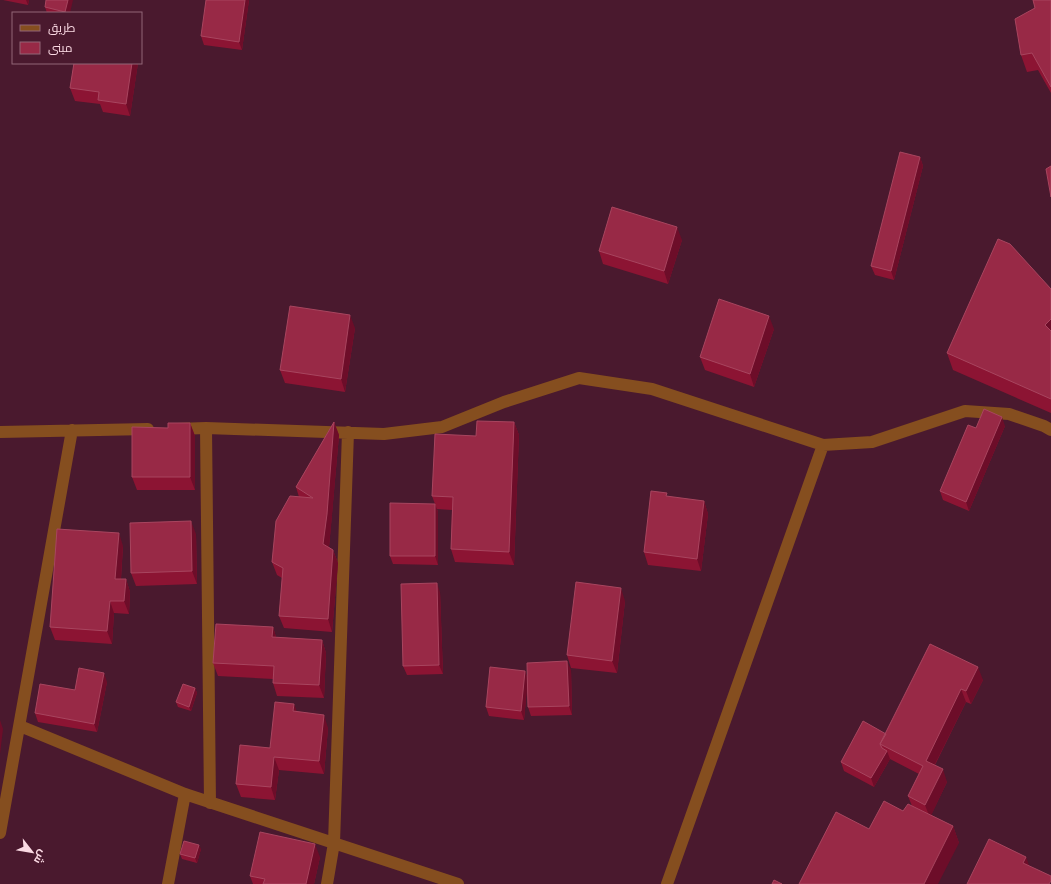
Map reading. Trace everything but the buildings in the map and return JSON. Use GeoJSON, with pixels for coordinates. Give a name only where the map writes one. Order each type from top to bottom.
{"type":"FeatureCollection","features":[{"type":"Feature","properties":{"kind":"street"},"geometry":{"type":"LineString","coordinates":[[0,432],[206,428],[384,434],[442,427],[504,402],[579,378],[652,390],[823,445],[872,442],[965,411],[1009,414],[1044,426],[1051,430]]}},
{"type":"Feature","properties":{"kind":"street"},"geometry":{"type":"LineString","coordinates":[[206,428],[210,803]]}},
{"type":"Feature","properties":{"kind":"street"},"geometry":{"type":"LineString","coordinates":[[0,834],[72,430]]}},
{"type":"Feature","properties":{"kind":"street"},"geometry":{"type":"LineString","coordinates":[[327,884],[334,843],[348,432]]}},
{"type":"Feature","properties":{"kind":"street"},"geometry":{"type":"LineString","coordinates":[[667,884],[823,445]]}},
{"type":"Feature","properties":{"kind":"street"},"geometry":{"type":"LineString","coordinates":[[20,726],[185,794],[458,884]]}},
{"type":"Feature","properties":{"kind":"street"},"geometry":{"type":"LineString","coordinates":[[168,884],[185,794]]}}]}
